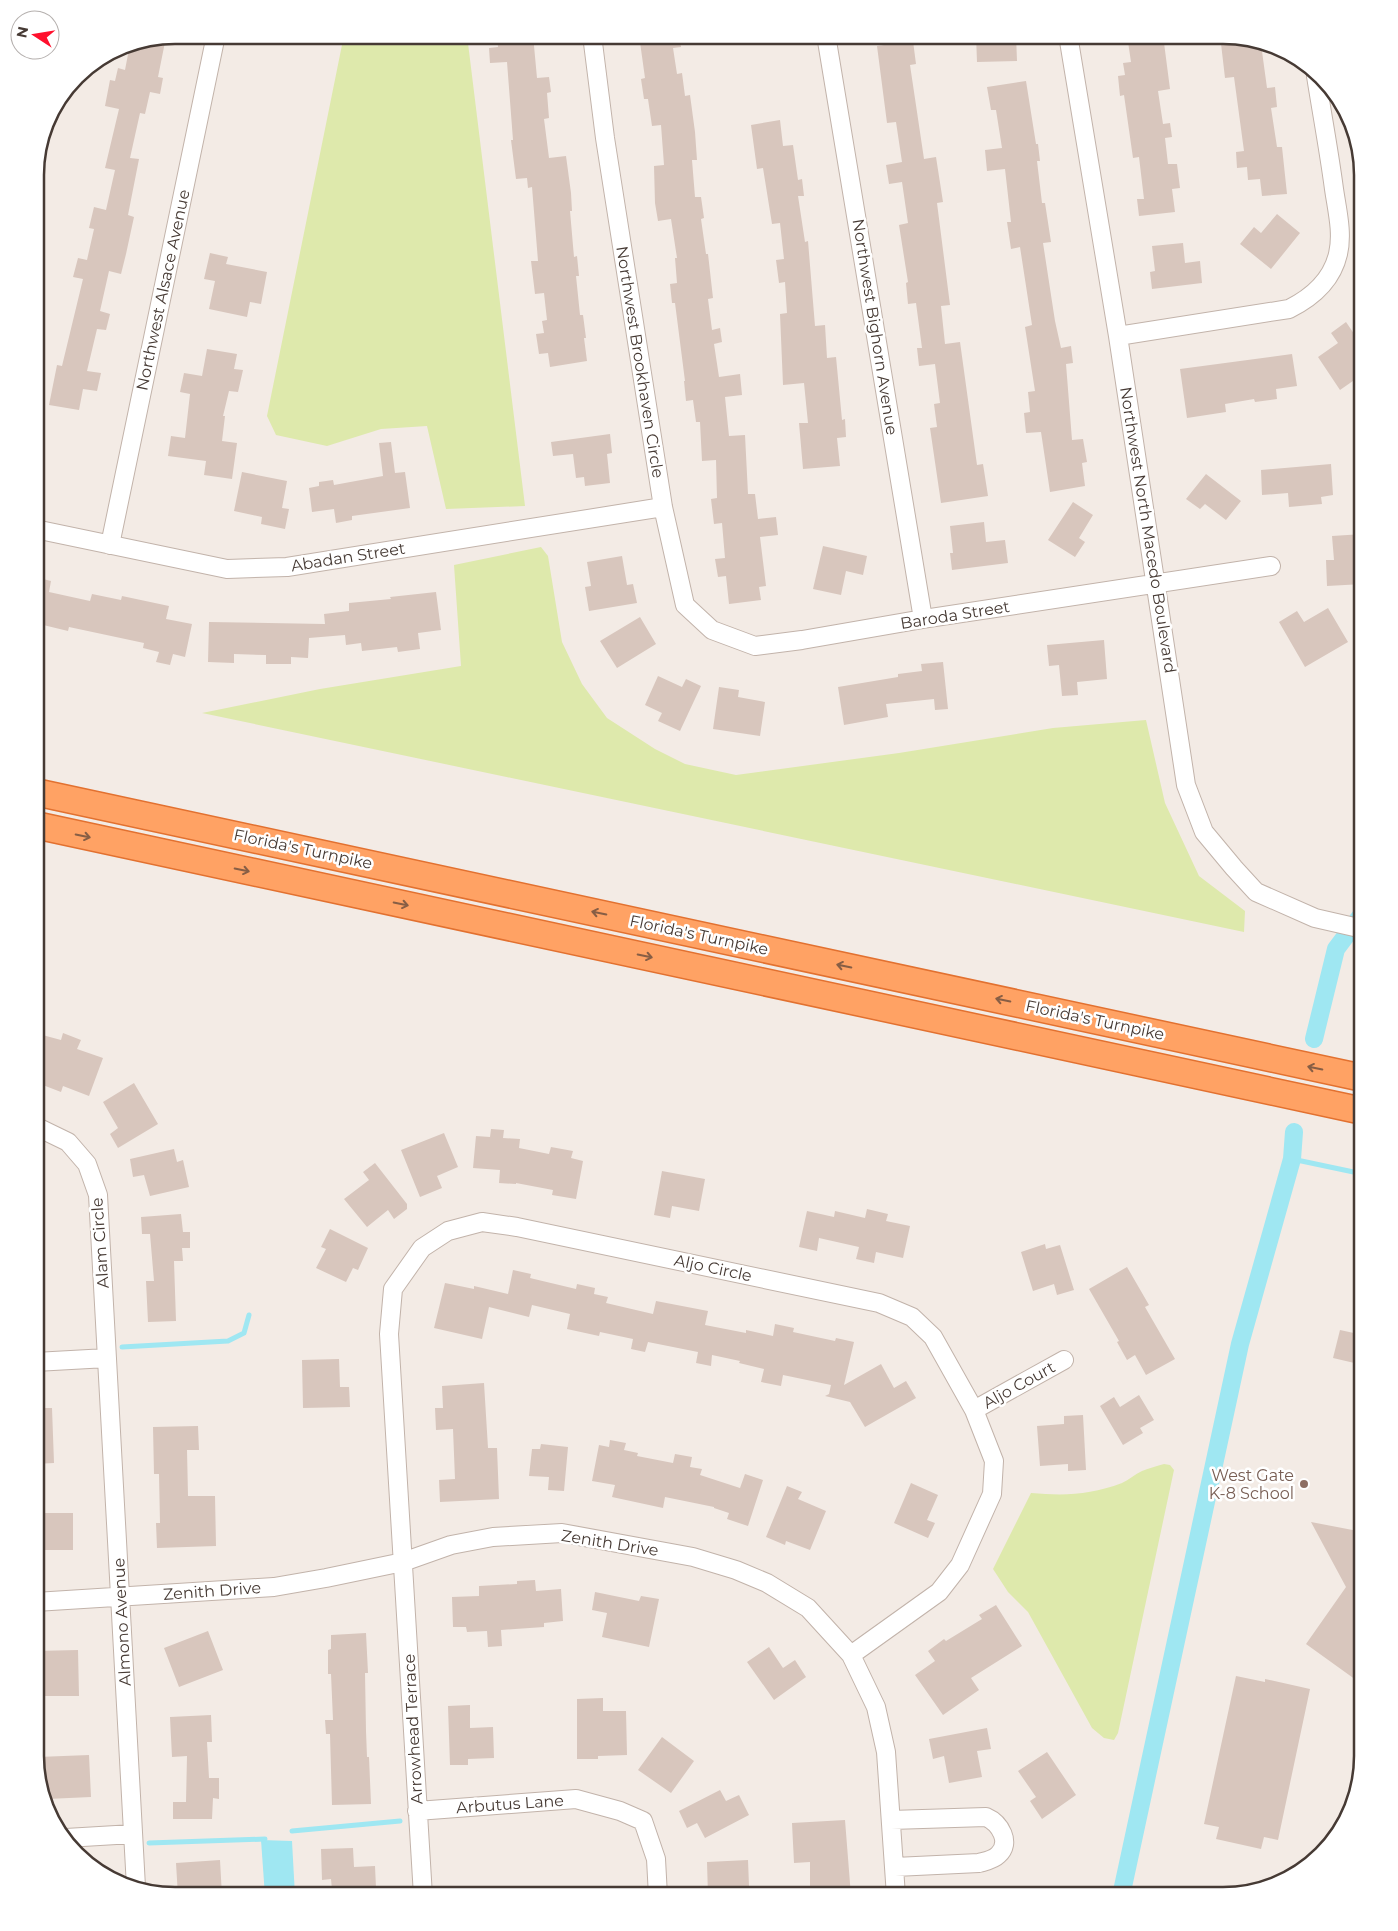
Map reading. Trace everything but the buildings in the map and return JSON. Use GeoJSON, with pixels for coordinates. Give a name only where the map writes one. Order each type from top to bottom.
{"type":"FeatureCollection","features":[{"type":"Feature","properties":{"kind":"highway","name":"Florida's Turnpike"},"geometry":{"type":"LineString","coordinates":[[44,794],[1354,1076]]}},
{"type":"Feature","properties":{"kind":"highway","name":"Florida's Turnpike"},"geometry":{"type":"LineString","coordinates":[[44,827],[1354,1108]]}},
{"type":"Feature","properties":{"kind":"street","name":"Northwest Alsace Avenue"},"geometry":{"type":"LineString","coordinates":[[110,545],[214,44]]}},
{"type":"Feature","properties":{"kind":"street","name":"Northwest Brookhaven Circle"},"geometry":{"type":"LineString","coordinates":[[593,44],[605,138],[663,507],[685,605],[712,630],[755,646]]}},
{"type":"Feature","properties":{"kind":"street","name":"Northwest Bighorn Avenue"},"geometry":{"type":"LineString","coordinates":[[827,44],[923,619]]}},
{"type":"Feature","properties":{"kind":"street","name":"Northwest North Macedo Boulevard"},"geometry":{"type":"LineString","coordinates":[[1069,44],[1118,336],[1186,785],[1204,832],[1256,892],[1315,918],[1354,926]]}},
{"type":"Feature","properties":{"kind":"street"},"geometry":{"type":"LineString","coordinates":[[1118,336],[1289,309],[1312,295],[1328,278],[1338,254],[1339,223],[1317,83]]}},
{"type":"Feature","properties":{"kind":"street","name":"Abadan Street"},"geometry":{"type":"LineString","coordinates":[[44,531],[227,569],[288,568],[663,507]]}},
{"type":"Feature","properties":{"kind":"street","name":"Baroda Street"},"geometry":{"type":"LineString","coordinates":[[755,646],[1271,566]]}},
{"type":"Feature","properties":{"kind":"street","name":"Alam Circle"},"geometry":{"type":"LineString","coordinates":[[44,1130],[68,1142],[86,1164],[98,1195],[107,1358]]}},
{"type":"Feature","properties":{"kind":"street","name":"Aljo Circle"},"geometry":{"type":"LineString","coordinates":[[403,1562],[389,1334],[393,1289],[422,1248],[448,1231],[482,1222],[517,1227],[879,1303],[912,1316],[933,1337],[974,1410],[994,1461],[992,1494],[960,1565],[939,1592],[851,1655]]}},
{"type":"Feature","properties":{"kind":"street"},"geometry":{"type":"LineString","coordinates":[[44,1362],[107,1358]]}},
{"type":"Feature","properties":{"kind":"street","name":"Almono Avenue"},"geometry":{"type":"LineString","coordinates":[[107,1358],[136,1881]]}},
{"type":"Feature","properties":{"kind":"street","name":"Aljo Court"},"geometry":{"type":"LineString","coordinates":[[974,1410],[1064,1360]]}},
{"type":"Feature","properties":{"kind":"street","name":"Zenith Drive"},"geometry":{"type":"LineString","coordinates":[[44,1601],[274,1587],[403,1562],[450,1545],[500,1537],[562,1533],[694,1557],[736,1570],[767,1583],[808,1608],[851,1655],[876,1707],[886,1752],[896,1887]]}},
{"type":"Feature","properties":{"kind":"street","name":"Arrowhead Terrace"},"geometry":{"type":"LineString","coordinates":[[403,1562],[422,1887]]}},
{"type":"Feature","properties":{"kind":"street","name":"Arbutus Lane"},"geometry":{"type":"LineString","coordinates":[[417,1811],[576,1799],[620,1811],[643,1821],[656,1859],[658,1887]]}},
{"type":"Feature","properties":{"kind":"street"},"geometry":{"type":"LineString","coordinates":[[891,1820],[986,1817],[995,1821],[999,1826],[1003,1842],[1002,1850],[990,1860],[895,1867]]}},
{"type":"Feature","properties":{"kind":"street"},"geometry":{"type":"LineString","coordinates":[[72,1838],[133,1834]]}},
{"type":"Feature","properties":{"kind":"green space"},"geometry":{"type":"Polygon","coordinates":[[[342,44],[468,44],[525,506],[446,509],[427,426],[381,429],[327,446],[276,435],[267,416],[342,44]]]}},
{"type":"Feature","properties":{"kind":"green space"},"geometry":{"type":"Polygon","coordinates":[[[541,547],[548,556],[562,642],[582,684],[607,718],[655,749],[685,764],[736,775],[899,753],[1053,728],[1146,720],[1165,803],[1199,876],[1245,911],[1244,932],[202,713],[320,689],[461,666],[454,565],[541,547]]]}},
{"type":"Feature","properties":{"kind":"green space"},"geometry":{"type":"Polygon","coordinates":[[[1164,1464],[1170,1465],[1174,1470],[1118,1733],[1114,1740],[1104,1738],[1092,1728],[1028,1612],[1008,1592],[993,1569],[1031,1493],[1066,1494],[1099,1490],[1122,1483],[1142,1471],[1164,1464]]]}},
{"type":"Feature","properties":{"kind":"water"},"geometry":{"type":"Polygon","coordinates":[[[261,1840],[292,1841],[295,1887],[264,1887],[261,1840]]]}},
{"type":"Feature","properties":{"kind":"waterway"},"geometry":{"type":"LineString","coordinates":[[1314,1039],[1336,949],[1354,925]]}},
{"type":"Feature","properties":{"kind":"waterway"},"geometry":{"type":"LineString","coordinates":[[1123,1887],[1240,1344],[1292,1159],[1294,1132]]}},
{"type":"Feature","properties":{"kind":"waterway"},"geometry":{"type":"LineString","coordinates":[[1292,1159],[1354,1172]]}},
{"type":"Feature","properties":{"kind":"waterway"},"geometry":{"type":"LineString","coordinates":[[122,1347],[228,1341],[244,1333],[249,1315]]}},
{"type":"Feature","properties":{"kind":"waterway"},"geometry":{"type":"LineString","coordinates":[[292,1831],[400,1821]]}},
{"type":"Feature","properties":{"kind":"waterway"},"geometry":{"type":"LineString","coordinates":[[149,1843],[265,1839]]}},
{"type":"Feature","properties":{"kind":"place","name":"West Gate K-8 School"},"geometry":{"type":"Point","coordinates":[1304,1484]}}]}
